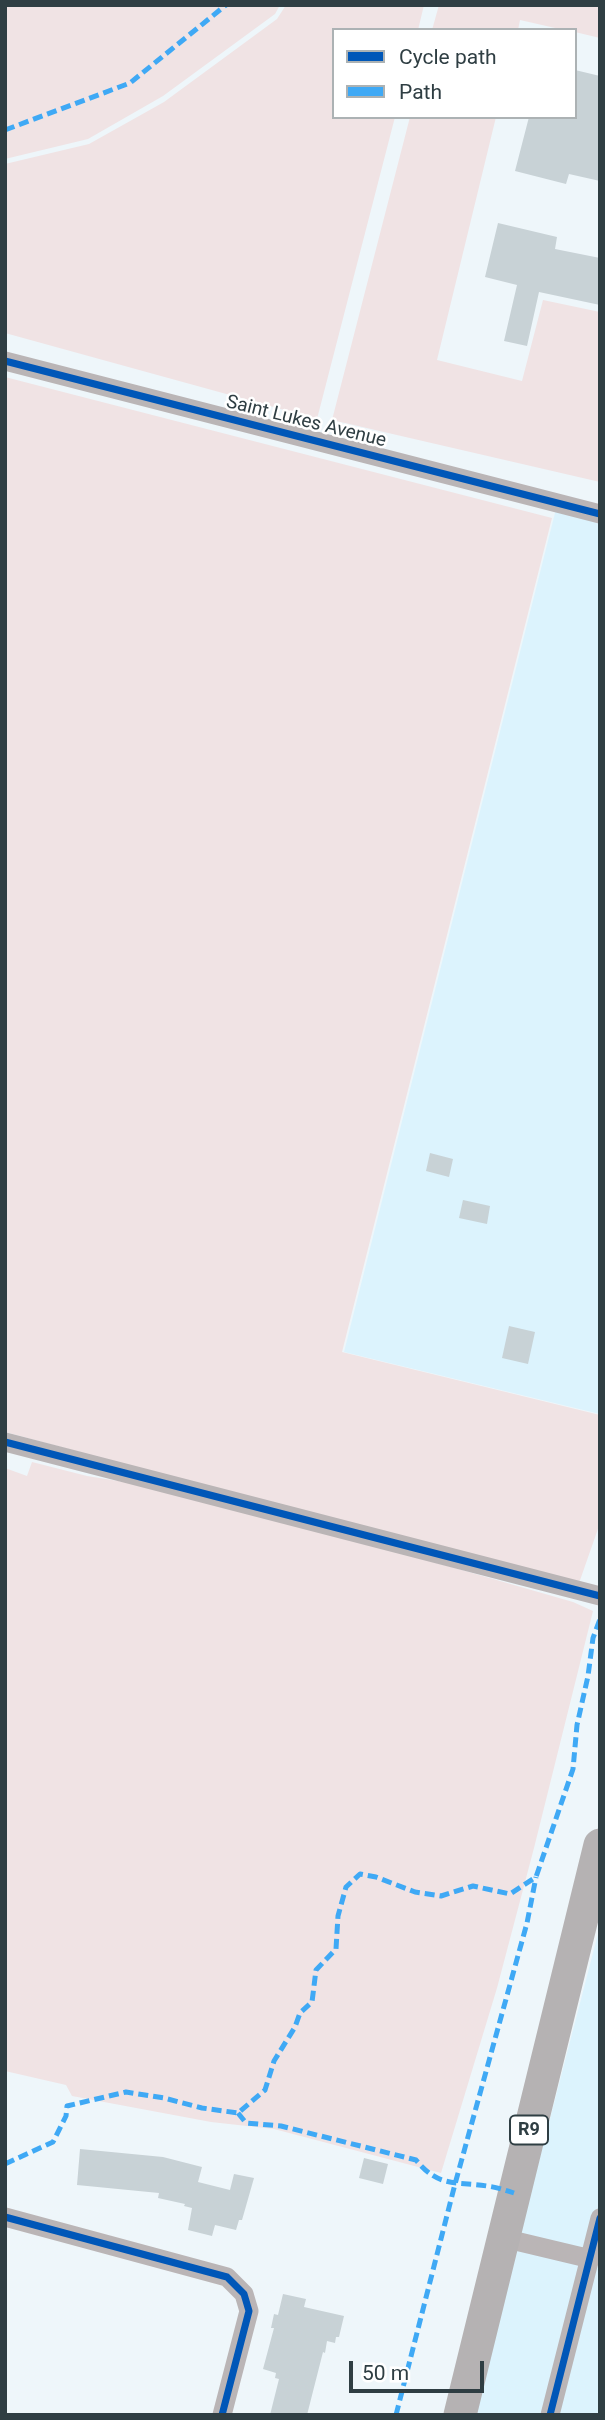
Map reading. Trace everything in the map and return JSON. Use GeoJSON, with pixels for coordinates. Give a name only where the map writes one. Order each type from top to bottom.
{"type":"FeatureCollection","features":[{"type":"Feature","properties":{"kind":"highway","name":"R9"},"geometry":{"type":"LineString","coordinates":[[460,2415],[600,1845]]}},
{"type":"Feature","properties":{"kind":"street","name":"Saint Lukes Avenue"},"geometry":{"type":"LineString","coordinates":[[5,360],[600,514]]}},
{"type":"Feature","properties":{"kind":"street"},"geometry":{"type":"LineString","coordinates":[[5,1443],[600,1596]]}},
{"type":"Feature","properties":{"kind":"street"},"geometry":{"type":"LineString","coordinates":[[5,2217],[227,2277],[244,2294],[249,2311],[222,2415]]}},
{"type":"Feature","properties":{"kind":"street"},"geometry":{"type":"LineString","coordinates":[[550,2415],[600,2218]]}},
{"type":"Feature","properties":{"kind":"street"},"geometry":{"type":"LineString","coordinates":[[502,2238],[591,2259]]}},
{"type":"Feature","properties":{"kind":"shaded area"},"geometry":{"type":"Polygon","coordinates":[[[5,5],[280,5],[275,14],[163,96],[88,139],[5,159],[5,5]]]}},
{"type":"Feature","properties":{"kind":"shaded area"},"geometry":{"type":"Polygon","coordinates":[[[286,5],[424,5],[418,28],[332,28],[332,119],[394,119],[317,419],[5,333],[5,164],[89,144],[164,102],[277,19],[286,5]]]}},
{"type":"Feature","properties":{"kind":"shaded area"},"geometry":{"type":"Polygon","coordinates":[[[439,5],[600,5],[600,38],[577,32],[577,28],[555,28],[520,20],[518,28],[433,28],[439,5]]]}},
{"type":"Feature","properties":{"kind":"shaded area"},"geometry":{"type":"Polygon","coordinates":[[[409,119],[496,119],[437,360],[522,381],[543,300],[600,312],[600,482],[332,420],[409,119]]]}},
{"type":"Feature","properties":{"kind":"shaded area"},"geometry":{"type":"Polygon","coordinates":[[[5,377],[552,518],[342,1352],[600,1415],[600,1523],[578,1586],[5,1432],[5,377]]]}},
{"type":"Feature","properties":{"kind":"shaded area"},"geometry":{"type":"Polygon","coordinates":[[[556,509],[600,520],[600,1414],[344,1352],[556,509]]]}},
{"type":"Feature","properties":{"kind":"shaded area"},"geometry":{"type":"Polygon","coordinates":[[[32,1462],[87,1476],[156,1487],[455,1568],[573,1602],[593,1611],[497,1988],[441,2173],[274,2129],[211,2122],[72,2096],[66,2085],[5,2071],[5,1468],[27,1476],[32,1462]]]}},
{"type":"Feature","properties":{"kind":"shaded area"},"geometry":{"type":"Polygon","coordinates":[[[600,1926],[600,2415],[473,2415],[600,1926]]]}},
{"type":"Feature","properties":{"kind":"building"},"geometry":{"type":"Polygon","coordinates":[[[577,70],[600,76],[600,181],[569,174],[566,184],[515,171],[528,119],[577,119],[577,70]]]}},
{"type":"Feature","properties":{"kind":"building"},"geometry":{"type":"Polygon","coordinates":[[[498,223],[557,237],[555,249],[600,258],[600,305],[539,292],[527,346],[504,341],[517,285],[485,277],[498,223]]]}},
{"type":"Feature","properties":{"kind":"building"},"geometry":{"type":"Polygon","coordinates":[[[430,1153],[453,1159],[449,1177],[426,1171],[430,1153]]]}},
{"type":"Feature","properties":{"kind":"building"},"geometry":{"type":"Polygon","coordinates":[[[463,1200],[490,1206],[487,1224],[459,1218],[463,1200]]]}},
{"type":"Feature","properties":{"kind":"building"},"geometry":{"type":"Polygon","coordinates":[[[509,1326],[535,1332],[528,1364],[502,1358],[509,1326]]]}},
{"type":"Feature","properties":{"kind":"building"},"geometry":{"type":"Polygon","coordinates":[[[80,2149],[163,2157],[202,2167],[198,2182],[230,2190],[234,2174],[254,2178],[242,2220],[239,2220],[236,2230],[215,2225],[212,2236],[188,2230],[192,2208],[158,2198],[159,2193],[77,2185],[80,2149]]]}},
{"type":"Feature","properties":{"kind":"building"},"geometry":{"type":"Polygon","coordinates":[[[364,2158],[388,2164],[383,2184],[359,2178],[364,2158]]]}},
{"type":"Feature","properties":{"kind":"building"},"geometry":{"type":"Polygon","coordinates":[[[283,2294],[306,2299],[304,2307],[344,2316],[335,2343],[327,2341],[307,2415],[270,2415],[279,2379],[275,2378],[276,2373],[263,2369],[274,2328],[271,2328],[274,2314],[278,2315],[283,2294]]]}},
{"type":"Feature","properties":{"kind":"marked path"},"geometry":{"type":"LineString","coordinates":[[5,130],[130,83],[226,5]]}},
{"type":"Feature","properties":{"kind":"marked path"},"geometry":{"type":"LineString","coordinates":[[5,2164],[53,2142],[66,2116],[67,2106],[126,2092],[238,2113],[265,2090],[274,2061],[295,2027],[300,2013],[312,2002],[316,1970],[336,1949],[338,1916],[346,1887],[360,1874],[376,1877],[415,1892],[441,1896],[473,1886],[510,1894],[536,1877],[573,1769],[577,1725],[593,1638],[600,1619]]}},
{"type":"Feature","properties":{"kind":"marked path"},"geometry":{"type":"LineString","coordinates":[[396,2415],[455,2184],[527,1923],[536,1877]]}},
{"type":"Feature","properties":{"kind":"marked path"},"geometry":{"type":"LineString","coordinates":[[238,2113],[246,2123],[281,2126],[416,2160],[432,2175],[448,2182],[490,2186],[514,2193]]}},
{"type":"Feature","properties":{"kind":"cycle path"},"geometry":{"type":"LineString","coordinates":[[5,361],[600,514]]}},
{"type":"Feature","properties":{"kind":"cycle path"},"geometry":{"type":"LineString","coordinates":[[5,1442],[600,1596]]}},
{"type":"Feature","properties":{"kind":"cycle path"},"geometry":{"type":"LineString","coordinates":[[5,2217],[227,2277],[244,2294],[249,2311],[222,2415]]}},
{"type":"Feature","properties":{"kind":"cycle path"},"geometry":{"type":"LineString","coordinates":[[550,2415],[600,2218]]}}]}
